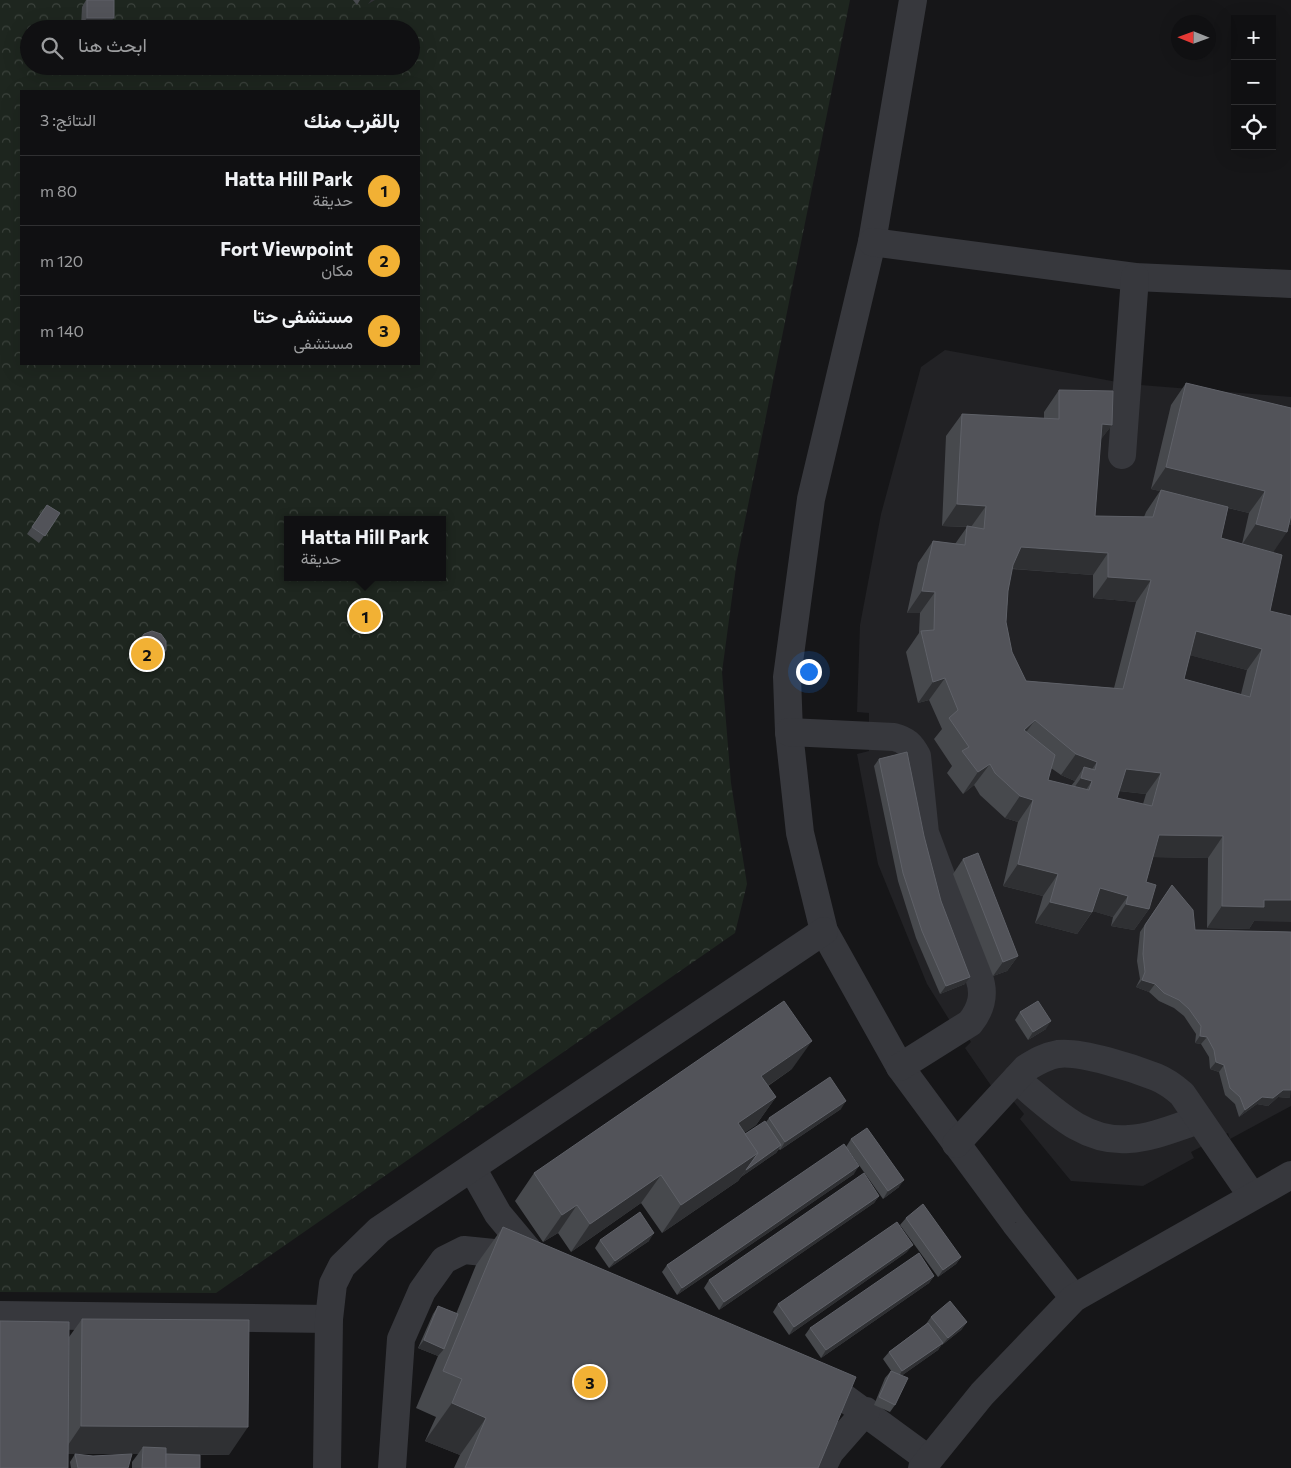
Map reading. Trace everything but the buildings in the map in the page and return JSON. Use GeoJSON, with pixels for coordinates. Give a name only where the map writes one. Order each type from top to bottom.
{"type":"FeatureCollection","features":[{"type":"Feature","properties":{"kind":"street"},"geometry":{"type":"LineString","coordinates":[[913,0],[872,242],[811,499],[787,677],[789,732],[800,833],[824,931],[900,1067],[1015,1223],[1074,1298]]}},
{"type":"Feature","properties":{"kind":"street"},"geometry":{"type":"LineString","coordinates":[[872,242],[1135,277],[1291,284]]}},
{"type":"Feature","properties":{"kind":"street"},"geometry":{"type":"LineString","coordinates":[[1122,455],[1135,277]]}},
{"type":"Feature","properties":{"kind":"street"},"geometry":{"type":"LineString","coordinates":[[789,732],[894,737],[904,740],[912,747],[917,756],[925,833],[979,977],[983,996],[977,1015],[970,1023],[900,1067]]}},
{"type":"Feature","properties":{"kind":"street"},"geometry":{"type":"LineString","coordinates":[[327,1468],[329,1319],[333,1284],[342,1266],[379,1230],[824,931]]}},
{"type":"Feature","properties":{"kind":"street"},"geometry":{"type":"LineString","coordinates":[[956,1144],[1026,1068],[1040,1059],[1057,1054],[1075,1054],[1156,1077],[1182,1094],[1252,1196]]}},
{"type":"Feature","properties":{"kind":"street"},"geometry":{"type":"LineString","coordinates":[[1016,1079],[1073,1125],[1100,1137],[1128,1139],[1143,1137],[1199,1120]]}},
{"type":"Feature","properties":{"kind":"street"},"geometry":{"type":"LineString","coordinates":[[472,1168],[498,1214],[534,1257]]}},
{"type":"Feature","properties":{"kind":"street"},"geometry":{"type":"LineString","coordinates":[[793,1367],[819,1378],[866,1412],[925,1463],[982,1394],[1074,1298],[1291,1175]]}},
{"type":"Feature","properties":{"kind":"street"},"geometry":{"type":"LineString","coordinates":[[392,1468],[401,1339],[422,1291],[444,1260],[464,1250],[534,1257],[559,1268]]}},
{"type":"Feature","properties":{"kind":"street"},"geometry":{"type":"LineString","coordinates":[[0,1315],[329,1319]]}},
{"type":"Feature","properties":{"kind":"street"},"geometry":{"type":"LineString","coordinates":[[822,1468],[830,1452],[866,1412]]}},
{"type":"Feature","properties":{"kind":"shaded area"},"geometry":{"type":"Polygon","coordinates":[[[945,350],[1128,384],[1291,397],[1291,1106],[1230,1139],[1228,1133],[1191,1152],[1194,1158],[1143,1186],[1071,1181],[1020,1119],[1024,1114],[1005,1091],[992,1087],[965,1048],[971,1042],[956,1017],[950,1021],[927,984],[878,864],[857,754],[869,751],[869,713],[857,712],[860,625],[881,514],[921,367],[945,350]]]}},
{"type":"Feature","properties":{"kind":"green space"},"geometry":{"type":"Polygon","coordinates":[[[0,0],[850,0],[737,560],[722,672],[731,783],[747,884],[735,933],[216,1293],[0,1292],[0,0]]]}},
{"type":"Feature","properties":{"kind":"place","name":"Hatta Hill Park"},"geometry":{"type":"Point","coordinates":[365,616]}},
{"type":"Feature","properties":{"kind":"place","name":"Fort Viewpoint"},"geometry":{"type":"Point","coordinates":[147,654]}},
{"type":"Feature","properties":{"kind":"place","name":"مستشفى حتا"},"geometry":{"type":"Point","coordinates":[590,1382]}}]}
